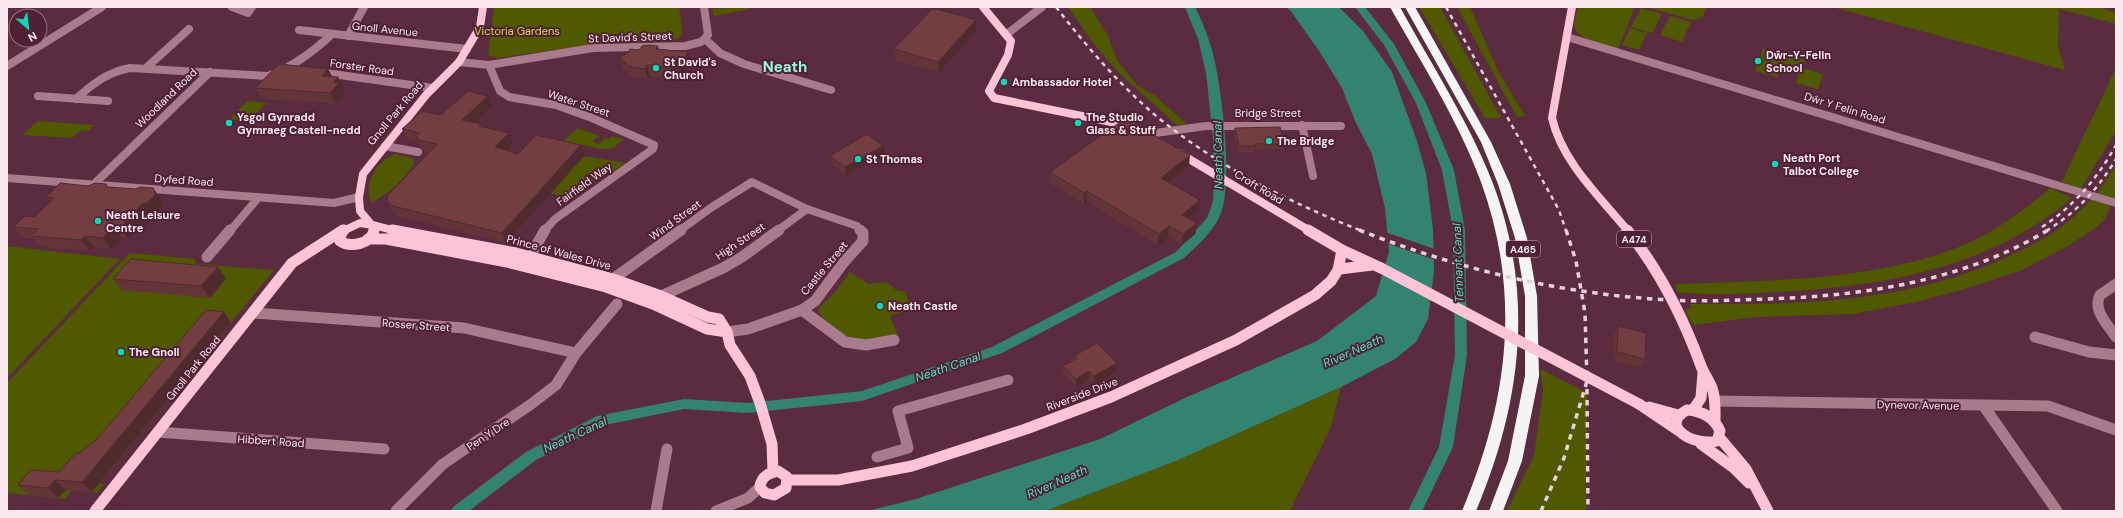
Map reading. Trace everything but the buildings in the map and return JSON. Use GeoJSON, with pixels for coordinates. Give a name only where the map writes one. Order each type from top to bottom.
{"type":"FeatureCollection","features":[{"type":"Feature","properties":{"kind":"highway","name":"A465"},"geometry":{"type":"LineString","coordinates":[[1395,7],[1468,141],[1486,181],[1495,206],[1503,240],[1512,314],[1512,346],[1508,375],[1492,452],[1469,511]]}},
{"type":"Feature","properties":{"kind":"highway","name":"A465"},"geometry":{"type":"LineString","coordinates":[[1410,7],[1486,142],[1504,184],[1521,238],[1531,309],[1532,376],[1515,461],[1496,511]]}},
{"type":"Feature","properties":{"kind":"main road"},"geometry":{"type":"LineString","coordinates":[[459,62],[480,28],[483,7]]}},
{"type":"Feature","properties":{"kind":"main road"},"geometry":{"type":"LineString","coordinates":[[983,7],[1007,34],[1011,41],[1008,55],[988,91],[998,99],[1126,124],[1148,134],[1160,142]]}},
{"type":"Feature","properties":{"kind":"main road","name":"A474"},"geometry":{"type":"LineString","coordinates":[[1572,7],[1552,115],[1556,135],[1571,161],[1635,240],[1660,278],[1690,336],[1703,372],[1712,388],[1715,401],[1715,421]]}},
{"type":"Feature","properties":{"kind":"main road","name":"Gnoll Park Road"},"geometry":{"type":"LineString","coordinates":[[316,248],[346,228],[360,211],[358,197],[363,174],[433,88],[459,62]]}},
{"type":"Feature","properties":{"kind":"main road","name":"Croft Road"},"geometry":{"type":"LineString","coordinates":[[1173,150],[1342,250],[1377,266],[1639,404]]}},
{"type":"Feature","properties":{"kind":"main road"},"geometry":{"type":"LineString","coordinates":[[360,211],[372,224],[374,232],[368,239]]}},
{"type":"Feature","properties":{"kind":"main road"},"geometry":{"type":"LineString","coordinates":[[342,244],[339,238],[346,228],[360,222],[372,224]]}},
{"type":"Feature","properties":{"kind":"main road","name":"Prince of Wales Drive"},"geometry":{"type":"LineString","coordinates":[[372,224],[400,232],[516,253],[613,280],[661,296],[708,317],[719,319],[727,332],[730,345],[750,376],[772,444],[773,472]]}},
{"type":"Feature","properties":{"kind":"main road","name":"Prince of Wales Drive"},"geometry":{"type":"LineString","coordinates":[[342,244],[352,245],[368,239],[386,239],[507,262],[599,285],[653,304],[707,329],[727,332]]}},
{"type":"Feature","properties":{"kind":"main road","name":"Gnoll Park Road"},"geometry":{"type":"LineString","coordinates":[[95,511],[292,263],[305,252],[316,248],[342,244]]}},
{"type":"Feature","properties":{"kind":"main road"},"geometry":{"type":"LineString","coordinates":[[1342,250],[1343,259],[1340,269],[1377,266]]}},
{"type":"Feature","properties":{"kind":"main road","name":"Riverside Drive"},"geometry":{"type":"LineString","coordinates":[[773,472],[785,474],[788,480],[810,482],[852,479],[899,469],[954,454],[1076,411],[1168,373],[1300,304],[1324,287],[1340,269]]}},
{"type":"Feature","properties":{"kind":"main road","name":"A474"},"geometry":{"type":"LineString","coordinates":[[1693,410],[1701,398],[1703,372]]}},
{"type":"Feature","properties":{"kind":"main road"},"geometry":{"type":"LineString","coordinates":[[1639,404],[1678,415],[1687,410],[1693,410],[1705,414],[1715,421],[1720,431],[1720,437],[1746,469],[1762,496],[1768,511]]}},
{"type":"Feature","properties":{"kind":"main road"},"geometry":{"type":"LineString","coordinates":[[1639,404],[1689,439],[1701,444],[1734,468],[1762,496]]}},
{"type":"Feature","properties":{"kind":"main road"},"geometry":{"type":"LineString","coordinates":[[1678,415],[1676,425],[1679,431]]}},
{"type":"Feature","properties":{"kind":"main road"},"geometry":{"type":"LineString","coordinates":[[1701,444],[1713,443],[1720,437]]}},
{"type":"Feature","properties":{"kind":"main road"},"geometry":{"type":"LineString","coordinates":[[773,472],[762,480],[760,488],[765,493],[774,495],[786,488],[788,480]]}},
{"type":"Feature","properties":{"kind":"street"},"geometry":{"type":"LineString","coordinates":[[88,7],[100,8]]}},
{"type":"Feature","properties":{"kind":"street"},"geometry":{"type":"LineString","coordinates":[[232,7],[250,10]]}},
{"type":"Feature","properties":{"kind":"street"},"geometry":{"type":"LineString","coordinates":[[348,36],[364,7]]}},
{"type":"Feature","properties":{"kind":"street"},"geometry":{"type":"LineString","coordinates":[[704,7],[708,35],[705,39],[720,53],[744,64],[831,90]]}},
{"type":"Feature","properties":{"kind":"street"},"geometry":{"type":"LineString","coordinates":[[1007,34],[1042,7]]}},
{"type":"Feature","properties":{"kind":"street"},"geometry":{"type":"LineString","coordinates":[[7,66],[100,8]]}},
{"type":"Feature","properties":{"kind":"street"},"geometry":{"type":"LineString","coordinates":[[146,68],[189,29]]}},
{"type":"Feature","properties":{"kind":"street","name":"Gnoll Avenue"},"geometry":{"type":"LineString","coordinates":[[299,30],[467,49]]}},
{"type":"Feature","properties":{"kind":"street","name":"Woodland Road"},"geometry":{"type":"LineString","coordinates":[[93,185],[210,72],[268,76],[288,68],[309,55],[332,34]]}},
{"type":"Feature","properties":{"kind":"street","name":"Dŵr Y Felin Road"},"geometry":{"type":"LineString","coordinates":[[1567,37],[2116,203]]}},
{"type":"Feature","properties":{"kind":"street","name":"St David's Street"},"geometry":{"type":"LineString","coordinates":[[459,62],[488,65],[593,48],[630,46],[686,46],[705,39]]}},
{"type":"Feature","properties":{"kind":"street","name":"Water Street"},"geometry":{"type":"LineString","coordinates":[[488,65],[500,91],[509,97],[556,106],[654,145]]}},
{"type":"Feature","properties":{"kind":"street"},"geometry":{"type":"LineString","coordinates":[[76,99],[95,81],[110,73],[125,68],[210,72]]}},
{"type":"Feature","properties":{"kind":"street","name":"Forster Road"},"geometry":{"type":"LineString","coordinates":[[288,68],[433,88]]}},
{"type":"Feature","properties":{"kind":"street"},"geometry":{"type":"LineString","coordinates":[[38,96],[108,101]]}},
{"type":"Feature","properties":{"kind":"street","name":"Bridge Street"},"geometry":{"type":"LineString","coordinates":[[1148,134],[1206,126],[1228,125],[1341,126]]}},
{"type":"Feature","properties":{"kind":"street"},"geometry":{"type":"LineString","coordinates":[[1302,126],[1313,176]]}},
{"type":"Feature","properties":{"kind":"street","name":"Fairfield Way"},"geometry":{"type":"LineString","coordinates":[[534,249],[541,234],[555,219],[653,149],[654,145]]}},
{"type":"Feature","properties":{"kind":"street"},"geometry":{"type":"LineString","coordinates":[[385,146],[418,152]]}},
{"type":"Feature","properties":{"kind":"street","name":"Dyfed Road"},"geometry":{"type":"LineString","coordinates":[[7,178],[334,203],[358,197]]}},
{"type":"Feature","properties":{"kind":"street","name":"Wind Street"},"geometry":{"type":"LineString","coordinates":[[613,280],[712,207],[752,182],[806,209]]}},
{"type":"Feature","properties":{"kind":"street"},"geometry":{"type":"LineString","coordinates":[[207,257],[258,198]]}},
{"type":"Feature","properties":{"kind":"street","name":"Castle Street"},"geometry":{"type":"LineString","coordinates":[[727,332],[748,329],[802,310],[815,301],[844,262],[863,241],[863,233],[857,226],[806,209]]}},
{"type":"Feature","properties":{"kind":"street","name":"High Street"},"geometry":{"type":"LineString","coordinates":[[661,296],[723,268],[742,257],[806,209]]}},
{"type":"Feature","properties":{"kind":"street"},"geometry":{"type":"LineString","coordinates":[[2116,284],[2100,295],[2097,303],[2099,311],[2116,337]]}},
{"type":"Feature","properties":{"kind":"street","name":"Pen Y Dre"},"geometry":{"type":"LineString","coordinates":[[396,511],[444,464],[530,405],[556,385],[576,353],[617,304]]}},
{"type":"Feature","properties":{"kind":"street"},"geometry":{"type":"LineString","coordinates":[[802,310],[811,314],[839,339],[850,343],[879,344],[894,340]]}},
{"type":"Feature","properties":{"kind":"street","name":"Rosser Street"},"geometry":{"type":"LineString","coordinates":[[253,313],[464,328],[576,353]]}},
{"type":"Feature","properties":{"kind":"street"},"geometry":{"type":"LineString","coordinates":[[2035,337],[2089,352],[2116,355]]}},
{"type":"Feature","properties":{"kind":"street"},"geometry":{"type":"LineString","coordinates":[[877,457],[908,448],[898,411],[1008,380]]}},
{"type":"Feature","properties":{"kind":"street","name":"Dynevor Avenue"},"geometry":{"type":"LineString","coordinates":[[1715,401],[2048,406],[2116,430]]}},
{"type":"Feature","properties":{"kind":"street"},"geometry":{"type":"LineString","coordinates":[[1983,405],[2057,511]]}},
{"type":"Feature","properties":{"kind":"street","name":"Hibbert Road"},"geometry":{"type":"LineString","coordinates":[[158,432],[384,449]]}},
{"type":"Feature","properties":{"kind":"street"},"geometry":{"type":"LineString","coordinates":[[656,511],[667,449]]}},
{"type":"Feature","properties":{"kind":"street"},"geometry":{"type":"LineString","coordinates":[[716,511],[748,498],[760,488]]}},
{"type":"Feature","properties":{"kind":"green space","name":"Victoria Gardens"},"geometry":{"type":"Polygon","coordinates":[[[494,7],[679,7],[682,32],[680,37],[672,41],[596,44],[497,58],[488,55],[494,7]]]}},
{"type":"Feature","properties":{"kind":"green space"},"geometry":{"type":"Polygon","coordinates":[[[744,7],[750,9],[714,16],[712,9],[744,7]]]}},
{"type":"Feature","properties":{"kind":"green space"},"geometry":{"type":"Polygon","coordinates":[[[1068,7],[1090,7],[1107,34],[1117,60],[1137,85],[1154,95],[1187,124],[1177,125],[1119,73],[1093,43],[1068,7]]]}},
{"type":"Feature","properties":{"kind":"green space"},"geometry":{"type":"Polygon","coordinates":[[[1419,7],[1440,7],[1501,118],[1485,118],[1419,7]]]}},
{"type":"Feature","properties":{"kind":"green space"},"geometry":{"type":"Polygon","coordinates":[[[1457,7],[1470,7],[1498,71],[1525,116],[1517,117],[1457,7]]]}},
{"type":"Feature","properties":{"kind":"green space"},"geometry":{"type":"Polygon","coordinates":[[[1578,7],[1635,7],[1618,49],[1584,38],[1576,31],[1574,25],[1578,7]]]}},
{"type":"Feature","properties":{"kind":"green space"},"geometry":{"type":"Polygon","coordinates":[[[1646,7],[1706,7],[1703,17],[1694,20],[1646,7]]]}},
{"type":"Feature","properties":{"kind":"green space"},"geometry":{"type":"Polygon","coordinates":[[[1832,7],[2099,7],[2116,13],[2116,24],[2059,9],[2058,47],[2065,70],[1832,7]]]}},
{"type":"Feature","properties":{"kind":"green space"},"geometry":{"type":"Polygon","coordinates":[[[1641,8],[1662,14],[1652,33],[1631,27],[1641,8]]]}},
{"type":"Feature","properties":{"kind":"green space"},"geometry":{"type":"Polygon","coordinates":[[[1670,16],[1691,22],[1682,42],[1660,35],[1670,16]]]}},
{"type":"Feature","properties":{"kind":"green space"},"geometry":{"type":"Polygon","coordinates":[[[1630,28],[1647,33],[1639,50],[1622,45],[1630,28]]]}},
{"type":"Feature","properties":{"kind":"green space"},"geometry":{"type":"Polygon","coordinates":[[[1763,48],[1805,60],[1803,68],[1823,74],[1818,89],[1796,83],[1800,69],[1782,64],[1777,77],[1755,71],[1763,48]]]}},
{"type":"Feature","properties":{"kind":"green space"},"geometry":{"type":"Polygon","coordinates":[[[2116,68],[2116,131],[2080,190],[2062,181],[2116,68]]]}},
{"type":"Feature","properties":{"kind":"green space"},"geometry":{"type":"Polygon","coordinates":[[[247,101],[266,103],[249,121],[230,119],[247,101]]]}},
{"type":"Feature","properties":{"kind":"green space"},"geometry":{"type":"Polygon","coordinates":[[[38,121],[94,125],[88,131],[81,130],[72,138],[22,135],[38,121]]]}},
{"type":"Feature","properties":{"kind":"green space"},"geometry":{"type":"Polygon","coordinates":[[[578,128],[600,136],[592,141],[598,144],[605,138],[608,139],[612,136],[624,139],[613,148],[602,149],[563,141],[578,128]]]}},
{"type":"Feature","properties":{"kind":"green space"},"geometry":{"type":"Polygon","coordinates":[[[396,154],[412,158],[414,162],[413,166],[395,187],[372,203],[369,196],[369,189],[373,174],[383,161],[396,154]]]}},
{"type":"Feature","properties":{"kind":"green space"},"geometry":{"type":"Polygon","coordinates":[[[584,156],[626,163],[568,198],[551,193],[584,156]]]}},
{"type":"Feature","properties":{"kind":"green space"},"geometry":{"type":"Polygon","coordinates":[[[2116,165],[2116,200],[2096,195],[2116,165]]]}},
{"type":"Feature","properties":{"kind":"green space"},"geometry":{"type":"Polygon","coordinates":[[[2050,188],[2072,198],[2040,222],[2006,242],[1970,257],[1933,269],[1895,279],[1816,289],[1727,294],[1677,292],[1675,284],[1745,282],[1818,277],[1854,273],[1924,259],[1982,237],[2006,222],[2050,188]]]}},
{"type":"Feature","properties":{"kind":"green space"},"geometry":{"type":"Polygon","coordinates":[[[2092,199],[2111,205],[2105,219],[2094,229],[2068,246],[2020,271],[1965,289],[1916,302],[1853,314],[1756,317],[1694,325],[1689,319],[1685,309],[1692,308],[1690,304],[1770,304],[1811,302],[1890,293],[1929,284],[1967,273],[2005,258],[2034,244],[2065,224],[2092,199]]]}},
{"type":"Feature","properties":{"kind":"green space"},"geometry":{"type":"Polygon","coordinates":[[[7,246],[120,259],[7,378],[7,246]]]}},
{"type":"Feature","properties":{"kind":"green space","name":"The Gnoll"},"geometry":{"type":"Polygon","coordinates":[[[130,253],[195,259],[196,264],[274,270],[100,483],[104,484],[97,493],[72,490],[65,499],[7,493],[7,383],[130,253]]]}},
{"type":"Feature","properties":{"kind":"green space"},"geometry":{"type":"Polygon","coordinates":[[[850,272],[868,284],[883,282],[888,283],[896,290],[905,292],[908,300],[912,303],[911,309],[890,316],[898,335],[885,339],[856,341],[836,333],[819,313],[818,309],[836,291],[850,272]]]}},
{"type":"Feature","properties":{"kind":"green space"},"geometry":{"type":"Polygon","coordinates":[[[1540,369],[1587,393],[1586,511],[1507,511],[1534,455],[1543,389],[1540,369]]]}},
{"type":"Feature","properties":{"kind":"green space"},"geometry":{"type":"Polygon","coordinates":[[[1341,387],[1331,427],[1290,511],[1045,511],[1176,461],[1341,387]]]}},
{"type":"Feature","properties":{"kind":"water","name":"River Neath"},"geometry":{"type":"Polygon","coordinates":[[[1285,7],[1339,7],[1363,31],[1392,72],[1417,141],[1426,173],[1433,229],[1434,271],[1428,319],[1416,342],[1395,359],[1341,387],[1176,461],[1045,511],[867,511],[916,499],[1100,439],[1187,397],[1317,341],[1376,296],[1389,252],[1385,208],[1372,154],[1355,121],[1342,88],[1319,51],[1290,10],[1285,7]]]}},
{"type":"Feature","properties":{"kind":"pier"},"geometry":{"type":"Polygon","coordinates":[[[1385,232],[1435,249],[1435,260],[1386,243],[1385,232]]]}},
{"type":"Feature","properties":{"kind":"waterway","name":"Neath Canal"},"geometry":{"type":"LineString","coordinates":[[458,511],[531,456],[602,420],[684,404],[748,408],[862,396],[997,350],[1180,255],[1199,236],[1212,219],[1218,201],[1220,183],[1217,114],[1209,59],[1196,19],[1190,7]]}},
{"type":"Feature","properties":{"kind":"waterway","name":"Tennant Canal"},"geometry":{"type":"LineString","coordinates":[[1360,7],[1389,44],[1421,103],[1448,170],[1459,230],[1461,355],[1446,447],[1415,511]]}},
{"type":"Feature","properties":{"kind":"railway"},"geometry":{"type":"LineString","coordinates":[[1056,7],[1119,81],[1161,120],[1184,137],[1208,154],[1257,183],[1309,209],[1362,231]]}},
{"type":"Feature","properties":{"kind":"railway"},"geometry":{"type":"LineString","coordinates":[[1446,7],[1559,210],[1566,231]]}},
{"type":"Feature","properties":{"kind":"railway"},"geometry":{"type":"LineString","coordinates":[[2042,227],[2054,219],[2084,191],[2101,169],[2116,145]]}},
{"type":"Feature","properties":{"kind":"railway"},"geometry":{"type":"LineString","coordinates":[[2046,231],[2057,224],[2086,200],[2116,159]]}},
{"type":"Feature","properties":{"kind":"railway"},"geometry":{"type":"LineString","coordinates":[[1359,230],[1434,257],[1473,268],[1512,278],[1581,291]]}},
{"type":"Feature","properties":{"kind":"railway"},"geometry":{"type":"LineString","coordinates":[[1566,230],[1576,261],[1581,291]]}},
{"type":"Feature","properties":{"kind":"railway"},"geometry":{"type":"LineString","coordinates":[[1581,291],[1631,297],[1695,301],[1803,297],[1840,294],[1876,289],[1948,273],[1982,262],[2016,247],[2048,230]]}},
{"type":"Feature","properties":{"kind":"railway"},"geometry":{"type":"LineString","coordinates":[[1541,511],[1564,458],[1587,381],[1585,313],[1581,291]]}},
{"type":"Feature","properties":{"kind":"railway"},"geometry":{"type":"LineString","coordinates":[[1587,389],[1588,511]]}},
{"type":"Feature","properties":{"kind":"place","name":"Dŵr-Y-Felin School"},"geometry":{"type":"Point","coordinates":[1758,61]}},
{"type":"Feature","properties":{"kind":"place","name":"St David's Church"},"geometry":{"type":"Point","coordinates":[656,68]}},
{"type":"Feature","properties":{"kind":"place","name":"Ambassador Hotel"},"geometry":{"type":"Point","coordinates":[1004,82]}},
{"type":"Feature","properties":{"kind":"place","name":"Ysgol Gynradd Gymraeg Castell-nedd"},"geometry":{"type":"Point","coordinates":[229,123]}},
{"type":"Feature","properties":{"kind":"place","name":"The Studio Glass & Stuff"},"geometry":{"type":"Point","coordinates":[1078,123]}},
{"type":"Feature","properties":{"kind":"place","name":"The Bridge"},"geometry":{"type":"Point","coordinates":[1269,141]}},
{"type":"Feature","properties":{"kind":"place","name":"St Thomas"},"geometry":{"type":"Point","coordinates":[858,159]}},
{"type":"Feature","properties":{"kind":"place","name":"Neath Port Talbot College"},"geometry":{"type":"Point","coordinates":[1775,164]}},
{"type":"Feature","properties":{"kind":"place","name":"Neath Leisure Centre"},"geometry":{"type":"Point","coordinates":[98,221]}},
{"type":"Feature","properties":{"kind":"place","name":"Neath Castle"},"geometry":{"type":"Point","coordinates":[880,306]}},
{"type":"Feature","properties":{"kind":"place","name":"The Gnoll"},"geometry":{"type":"Point","coordinates":[121,352]}},
{"type":"Feature","properties":{"kind":"district","name":"Neath"},"geometry":{"type":"Point","coordinates":[785,67]}}]}
